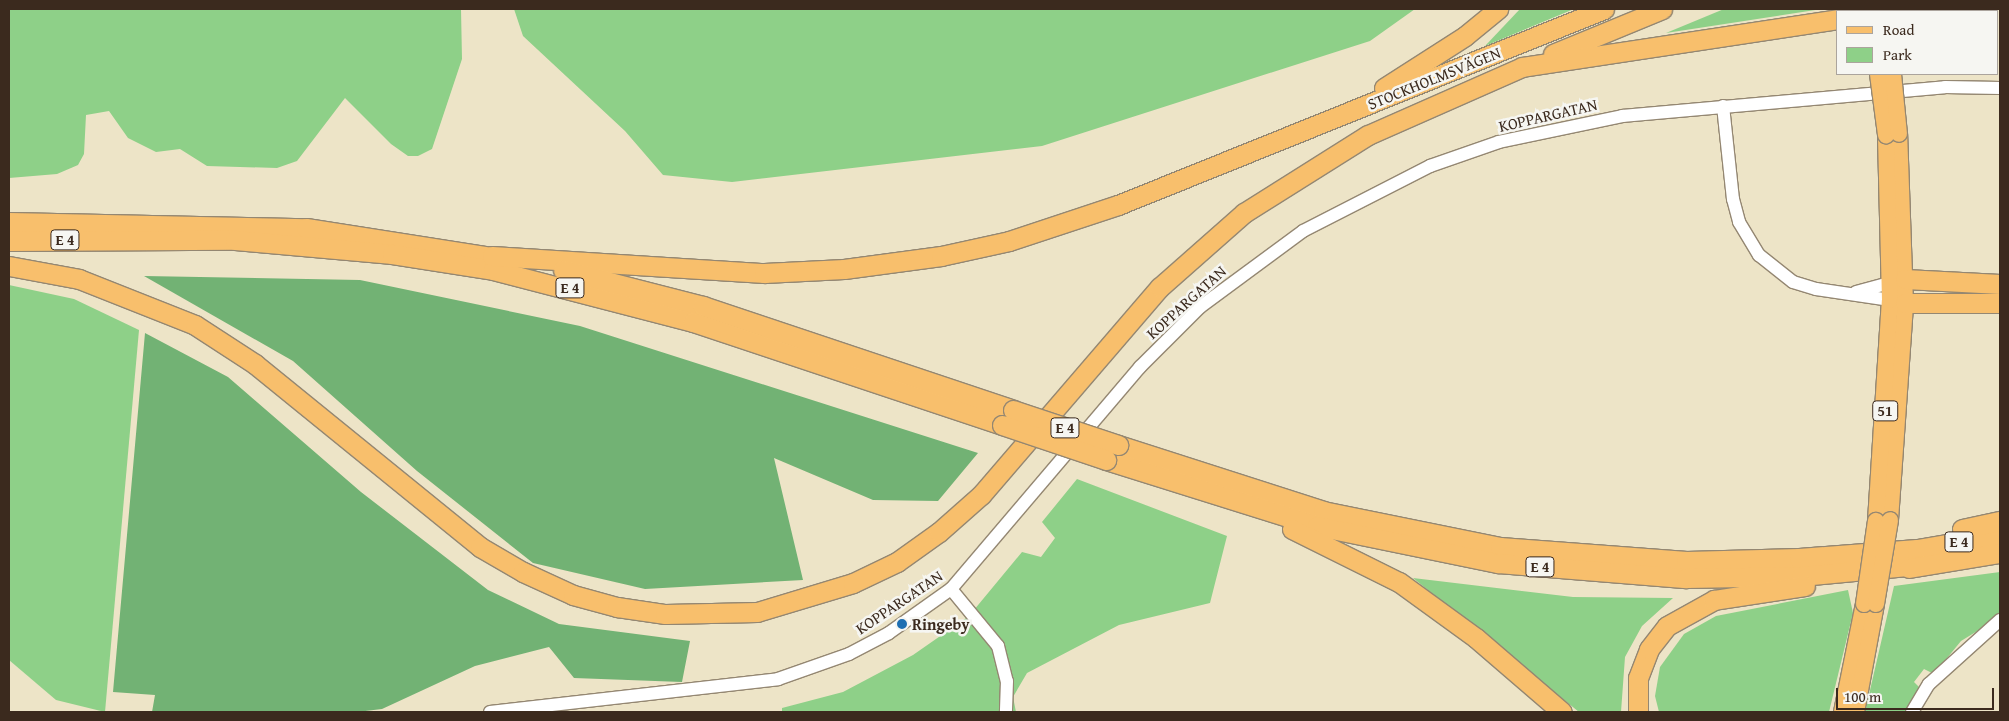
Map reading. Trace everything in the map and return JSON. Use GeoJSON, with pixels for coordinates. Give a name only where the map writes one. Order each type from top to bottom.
{"type":"FeatureCollection","features":[{"type":"Feature","properties":{"kind":"highway"},"geometry":{"type":"LineString","coordinates":[[1337,117],[1438,56],[1498,9]]}},
{"type":"Feature","properties":{"kind":"highway","name":"STOCKHOLMSVÄGEN"},"geometry":{"type":"LineString","coordinates":[[492,256],[764,273],[888,264],[999,243],[1063,224],[1264,147],[1604,9]]}},
{"type":"Feature","properties":{"kind":"highway","name":"STOCKHOLMSVÄGEN"},"geometry":{"type":"LineString","coordinates":[[1522,67],[1662,9]]}},
{"type":"Feature","properties":{"kind":"highway"},"geometry":{"type":"LineString","coordinates":[[9,266],[79,279],[195,325],[255,364],[480,547],[523,572],[573,595],[616,607],[665,614],[757,612],[853,583],[897,562],[939,532],[981,494],[1160,287],[1278,189],[1411,113],[1522,67],[1836,19]]}},
{"type":"Feature","properties":{"kind":"highway","name":"E 4"},"geometry":{"type":"LineString","coordinates":[[9,222],[306,228],[492,256],[602,278],[703,306],[1007,417],[1112,453],[1234,502],[1382,543],[1498,563],[1596,573],[1801,576],[1920,565],[2000,552]]}},
{"type":"Feature","properties":{"kind":"highway","name":"E 4"},"geometry":{"type":"LineString","coordinates":[[9,241],[235,240],[392,254],[493,270],[693,322],[1007,417]]}},
{"type":"Feature","properties":{"kind":"highway"},"geometry":{"type":"LineString","coordinates":[[1898,291],[2000,284]]}},
{"type":"Feature","properties":{"kind":"highway"},"geometry":{"type":"LineString","coordinates":[[1898,291],[2000,303]]}},
{"type":"Feature","properties":{"kind":"highway","name":"E 4"},"geometry":{"type":"LineString","coordinates":[[1112,453],[1322,511],[1500,547],[1686,561],[1816,557],[1917,549],[2000,535]]}},
{"type":"Feature","properties":{"kind":"highway"},"geometry":{"type":"LineString","coordinates":[[1234,502],[1399,582],[1476,638],[1562,712]]}},
{"type":"Feature","properties":{"kind":"highway"},"geometry":{"type":"LineString","coordinates":[[1816,557],[2000,521]]}},
{"type":"Feature","properties":{"kind":"highway"},"geometry":{"type":"LineString","coordinates":[[1638,712],[1638,678],[1649,649],[1687,611],[1737,594],[1856,579],[1920,565]]}},
{"type":"Feature","properties":{"kind":"main road","name":"51"},"geometry":{"type":"LineString","coordinates":[[1878,75],[1892,135]]}},
{"type":"Feature","properties":{"kind":"main road","name":"51"},"geometry":{"type":"LineString","coordinates":[[1856,712],[1883,521],[1898,291],[1892,135],[1893,75]]}},
{"type":"Feature","properties":{"kind":"main road","name":"51"},"geometry":{"type":"LineString","coordinates":[[1842,712],[1870,604]]}},
{"type":"Feature","properties":{"kind":"street","name":"KOPPARGATAN"},"geometry":{"type":"LineString","coordinates":[[490,712],[778,679],[849,654],[888,633],[951,588],[1170,335],[1251,267],[1304,231],[1386,185],[1499,142],[1612,117],[1945,87],[2000,88]]}},
{"type":"Feature","properties":{"kind":"street"},"geometry":{"type":"LineString","coordinates":[[1723,106],[1733,199],[1748,240],[1793,282],[1851,294],[1898,291]]}},
{"type":"Feature","properties":{"kind":"street"},"geometry":{"type":"LineString","coordinates":[[951,588],[998,646],[1007,681],[1006,712]]}},
{"type":"Feature","properties":{"kind":"street"},"geometry":{"type":"LineString","coordinates":[[1912,712],[1929,684],[2000,620]]}},
{"type":"Feature","properties":{"kind":"green space"},"geometry":{"type":"Polygon","coordinates":[[[9,9],[461,9],[462,59],[432,149],[418,156],[408,156],[391,144],[345,98],[297,161],[277,168],[207,166],[180,149],[156,152],[128,138],[109,111],[86,115],[84,154],[78,165],[57,174],[9,178],[9,9]]]}},
{"type":"Feature","properties":{"kind":"green space"},"geometry":{"type":"Polygon","coordinates":[[[514,9],[1415,9],[1370,41],[1042,146],[732,182],[663,175],[625,131],[523,36],[514,9]]]}},
{"type":"Feature","properties":{"kind":"green space"},"geometry":{"type":"Polygon","coordinates":[[[1520,9],[1574,9],[1485,46],[1520,9]]]}},
{"type":"Feature","properties":{"kind":"green space"},"geometry":{"type":"Polygon","coordinates":[[[1724,9],[1822,9],[1666,33],[1724,9]]]}},
{"type":"Feature","properties":{"kind":"green space"},"geometry":{"type":"Polygon","coordinates":[[[144,276],[360,280],[580,326],[978,453],[938,501],[873,500],[774,458],[803,580],[645,589],[533,563],[417,471],[293,361],[144,276]]]}},
{"type":"Feature","properties":{"kind":"green space"},"geometry":{"type":"Polygon","coordinates":[[[9,285],[74,299],[139,330],[105,712],[56,700],[9,660],[9,285]]]}},
{"type":"Feature","properties":{"kind":"green space"},"geometry":{"type":"Polygon","coordinates":[[[145,333],[228,377],[361,492],[488,590],[559,624],[690,641],[682,682],[574,678],[549,647],[475,666],[382,709],[357,712],[152,712],[155,695],[113,692],[145,333]]]}},
{"type":"Feature","properties":{"kind":"green space"},"geometry":{"type":"Polygon","coordinates":[[[1077,479],[1227,536],[1210,603],[1119,625],[1027,673],[1013,697],[1016,712],[782,712],[782,708],[843,692],[913,655],[969,616],[1022,552],[1041,557],[1055,538],[1042,522],[1077,479]]]}},
{"type":"Feature","properties":{"kind":"green space"},"geometry":{"type":"Polygon","coordinates":[[[2000,572],[2000,617],[1961,641],[1934,674],[1924,669],[1914,682],[1922,690],[1907,712],[1865,712],[1894,586],[2000,572]]]}},
{"type":"Feature","properties":{"kind":"green space"},"geometry":{"type":"Polygon","coordinates":[[[1413,578],[1573,597],[1673,598],[1642,626],[1625,657],[1621,712],[1579,712],[1413,578]]]}},
{"type":"Feature","properties":{"kind":"green space"},"geometry":{"type":"Polygon","coordinates":[[[1848,590],[1853,613],[1829,712],[1659,712],[1655,696],[1660,667],[1684,634],[1716,616],[1848,590]]]}},
{"type":"Feature","properties":{"kind":"place","name":"Ringeby"},"geometry":{"type":"Point","coordinates":[902,624]}}]}
